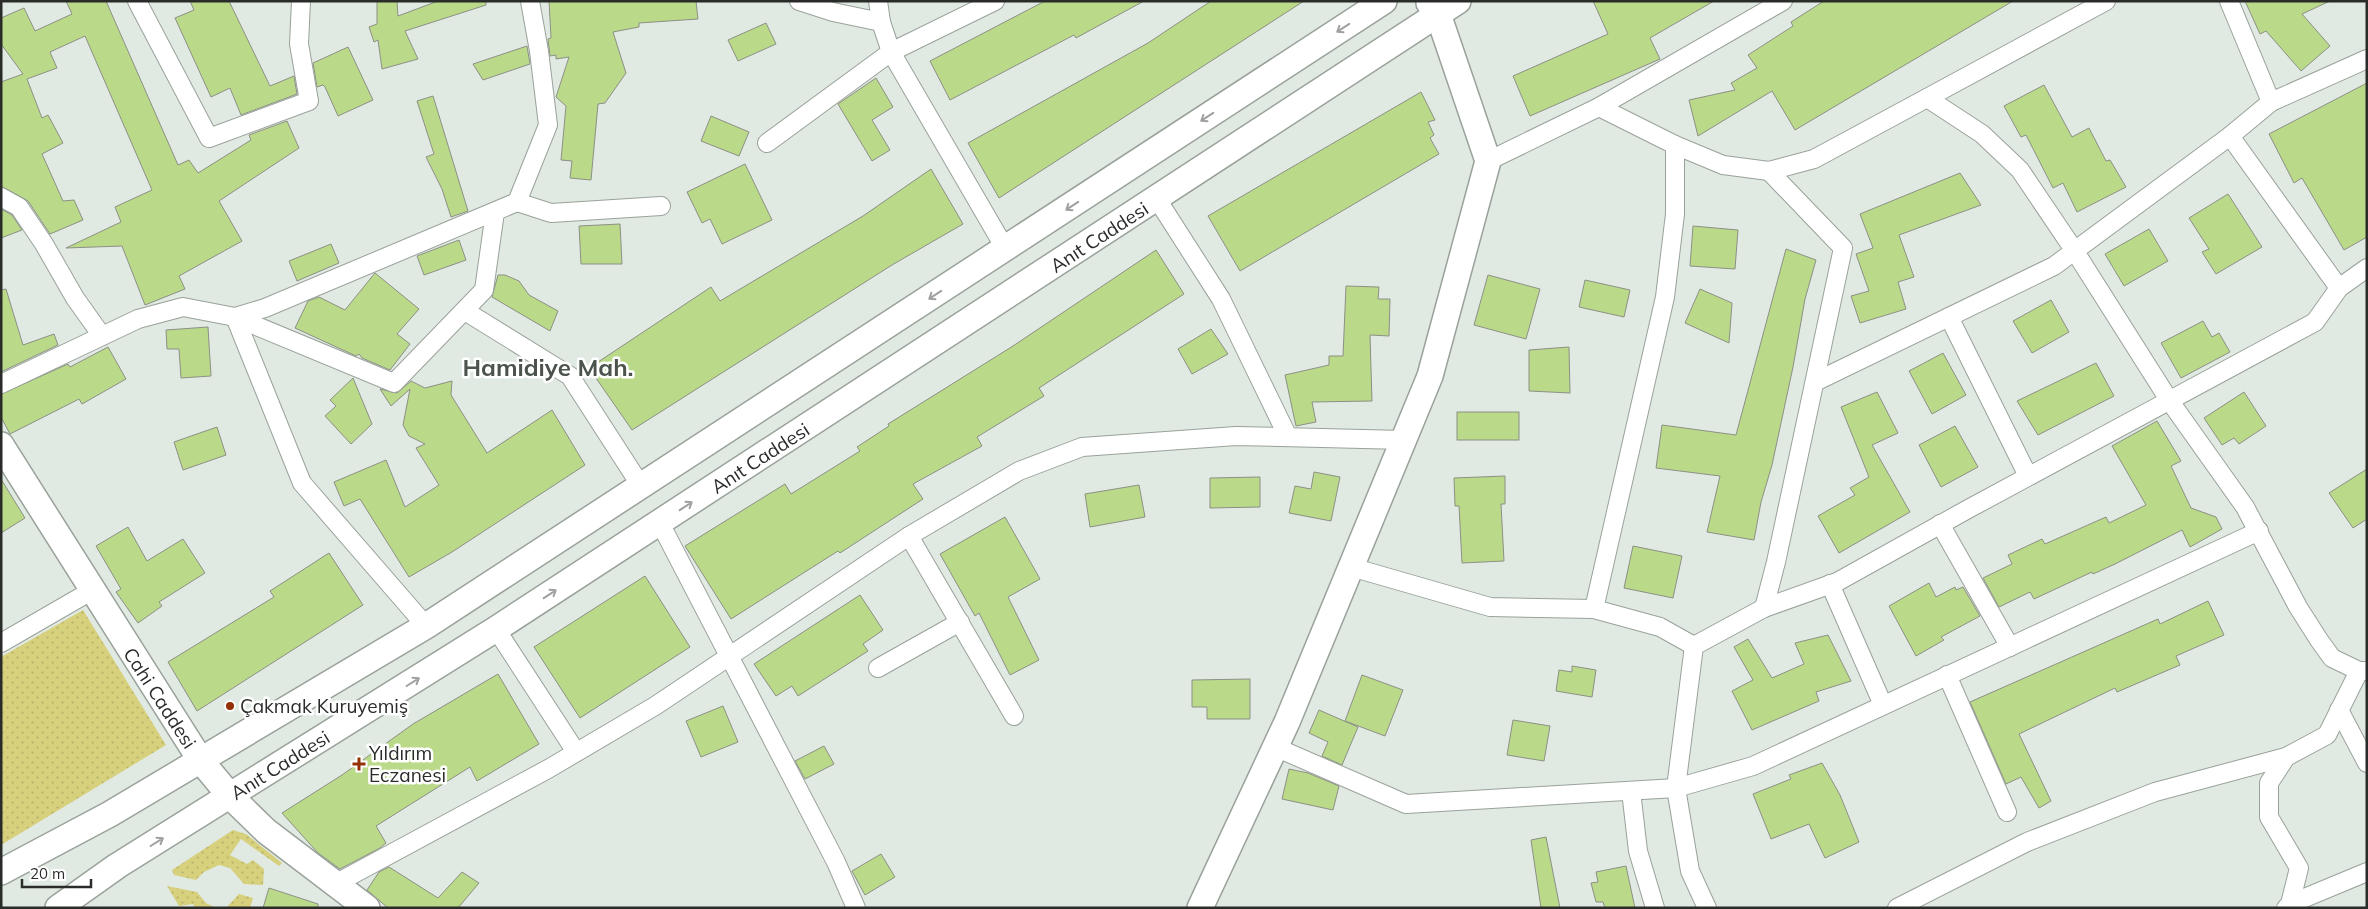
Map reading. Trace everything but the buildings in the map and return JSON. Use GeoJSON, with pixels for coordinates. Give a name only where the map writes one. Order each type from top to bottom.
{"type":"FeatureCollection","features":[{"type":"Feature","properties":{"kind":"main road"},"geometry":{"type":"LineString","coordinates":[[1,872],[110,814],[426,626],[1006,250],[1384,1]]}},
{"type":"Feature","properties":{"kind":"main road"},"geometry":{"type":"LineString","coordinates":[[1200,908],[1275,747],[1430,376],[1488,161],[1441,4]]}},
{"type":"Feature","properties":{"kind":"main road","name":"Anıt Caddesi"},"geometry":{"type":"LineString","coordinates":[[58,908],[117,866],[231,797],[496,629],[1157,199],[1441,4]]}},
{"type":"Feature","properties":{"kind":"main road","name":"Cahi Caddesi"},"geometry":{"type":"LineString","coordinates":[[1,445],[91,591],[201,761],[231,797],[266,831],[367,908]]}},
{"type":"Feature","properties":{"kind":"street"},"geometry":{"type":"LineString","coordinates":[[137,1],[209,138],[310,101],[298,44],[300,1]]}},
{"type":"Feature","properties":{"kind":"street"},"geometry":{"type":"LineString","coordinates":[[517,202],[548,125],[539,51],[530,1]]}},
{"type":"Feature","properties":{"kind":"street"},"geometry":{"type":"LineString","coordinates":[[799,1],[833,12],[881,22]]}},
{"type":"Feature","properties":{"kind":"street"},"geometry":{"type":"LineString","coordinates":[[878,1],[881,22],[891,52],[1006,250]]}},
{"type":"Feature","properties":{"kind":"street"},"geometry":{"type":"LineString","coordinates":[[767,143],[891,52],[995,1]]}},
{"type":"Feature","properties":{"kind":"street"},"geometry":{"type":"LineString","coordinates":[[1488,161],[1599,107],[1783,1]]}},
{"type":"Feature","properties":{"kind":"street"},"geometry":{"type":"LineString","coordinates":[[1599,107],[1675,145],[1723,165],[1769,171],[1814,159],[2106,1]]}},
{"type":"Feature","properties":{"kind":"street"},"geometry":{"type":"LineString","coordinates":[[2229,1],[2271,102]]}},
{"type":"Feature","properties":{"kind":"street"},"geometry":{"type":"LineString","coordinates":[[1815,382],[2054,266],[2230,136],[2271,102],[2367,59]]}},
{"type":"Feature","properties":{"kind":"street"},"geometry":{"type":"LineString","coordinates":[[1898,908],[2027,842],[2155,792],[2286,757],[2328,734],[2339,710],[2363,671],[2332,658],[2298,607],[2260,531],[2169,400],[2074,250],[2020,170],[1982,134],[1927,98]]}},
{"type":"Feature","properties":{"kind":"street"},"geometry":{"type":"LineString","coordinates":[[2230,136],[2339,288]]}},
{"type":"Feature","properties":{"kind":"street"},"geometry":{"type":"LineString","coordinates":[[1594,609],[1664,297],[1675,214],[1675,145]]}},
{"type":"Feature","properties":{"kind":"street"},"geometry":{"type":"LineString","coordinates":[[1764,608],[1843,248],[1769,171]]}},
{"type":"Feature","properties":{"kind":"street"},"geometry":{"type":"LineString","coordinates":[[1,197],[20,206],[75,298],[102,336]]}},
{"type":"Feature","properties":{"kind":"street"},"geometry":{"type":"LineString","coordinates":[[1157,199],[1221,299],[1288,437]]}},
{"type":"Feature","properties":{"kind":"street"},"geometry":{"type":"LineString","coordinates":[[235,317],[265,308],[517,202],[551,213],[661,206]]}},
{"type":"Feature","properties":{"kind":"street"},"geometry":{"type":"LineString","coordinates":[[1,384],[138,319],[183,307],[235,317],[394,384],[484,290],[495,212]]}},
{"type":"Feature","properties":{"kind":"street"},"geometry":{"type":"LineString","coordinates":[[1694,646],[1764,608],[1830,584],[2315,322],[2339,288],[2367,268]]}},
{"type":"Feature","properties":{"kind":"street"},"geometry":{"type":"LineString","coordinates":[[465,310],[570,376],[641,486]]}},
{"type":"Feature","properties":{"kind":"street"},"geometry":{"type":"LineString","coordinates":[[235,317],[302,483],[426,626]]}},
{"type":"Feature","properties":{"kind":"street"},"geometry":{"type":"LineString","coordinates":[[1949,317],[2028,476]]}},
{"type":"Feature","properties":{"kind":"street"},"geometry":{"type":"LineString","coordinates":[[335,884],[576,752],[655,706],[909,536],[1019,471],[1082,448],[1236,436],[1404,440]]}},
{"type":"Feature","properties":{"kind":"street"},"geometry":{"type":"LineString","coordinates":[[660,523],[836,862],[856,908]]}},
{"type":"Feature","properties":{"kind":"street"},"geometry":{"type":"LineString","coordinates":[[1940,524],[2010,647]]}},
{"type":"Feature","properties":{"kind":"street"},"geometry":{"type":"LineString","coordinates":[[1275,747],[1406,804],[1676,788],[1752,766],[2260,531]]}},
{"type":"Feature","properties":{"kind":"street"},"geometry":{"type":"LineString","coordinates":[[909,536],[1014,716]]}},
{"type":"Feature","properties":{"kind":"street"},"geometry":{"type":"LineString","coordinates":[[1351,567],[1490,607],[1594,609],[1660,627],[1694,646]]}},
{"type":"Feature","properties":{"kind":"street"},"geometry":{"type":"LineString","coordinates":[[1830,584],[1883,705]]}},
{"type":"Feature","properties":{"kind":"street"},"geometry":{"type":"LineString","coordinates":[[1,643],[91,591]]}},
{"type":"Feature","properties":{"kind":"street"},"geometry":{"type":"LineString","coordinates":[[878,668],[960,622]]}},
{"type":"Feature","properties":{"kind":"street"},"geometry":{"type":"LineString","coordinates":[[496,629],[576,752]]}},
{"type":"Feature","properties":{"kind":"street"},"geometry":{"type":"LineString","coordinates":[[1694,646],[1676,788],[1690,871],[1707,908]]}},
{"type":"Feature","properties":{"kind":"street"},"geometry":{"type":"LineString","coordinates":[[1947,675],[2007,812]]}},
{"type":"Feature","properties":{"kind":"street"},"geometry":{"type":"LineString","coordinates":[[2339,710],[2367,763]]}},
{"type":"Feature","properties":{"kind":"street"},"geometry":{"type":"LineString","coordinates":[[2286,757],[2269,783],[2269,817],[2298,868],[2288,906]]}},
{"type":"Feature","properties":{"kind":"street"},"geometry":{"type":"LineString","coordinates":[[1631,790],[1638,851],[1655,908]]}},
{"type":"Feature","properties":{"kind":"street"},"geometry":{"type":"LineString","coordinates":[[2288,906],[2367,872]]}},
{"type":"Feature","properties":{"kind":"shaded area"},"geometry":{"type":"Polygon","coordinates":[[[83,610],[166,745],[1,845],[1,657],[83,610]]]}},
{"type":"Feature","properties":{"kind":"shaded area"},"geometry":{"type":"Polygon","coordinates":[[[233,830],[246,834],[282,863],[279,866],[241,839],[230,855],[247,864],[253,860],[264,869],[263,885],[244,884],[230,868],[219,865],[204,872],[196,880],[174,875],[172,870],[233,830]]]}},
{"type":"Feature","properties":{"kind":"shaded area"},"geometry":{"type":"Polygon","coordinates":[[[167,886],[197,892],[206,903],[216,908],[195,908],[193,904],[179,906],[167,886]]]}},
{"type":"Feature","properties":{"kind":"shaded area"},"geometry":{"type":"Polygon","coordinates":[[[239,894],[253,898],[250,908],[226,908],[239,894]]]}},
{"type":"Feature","properties":{"kind":"place","name":"Çakmak Kuruyemiş"},"geometry":{"type":"Point","coordinates":[230,706]}},
{"type":"Feature","properties":{"kind":"place","name":"Yıldırım Eczanesi"},"geometry":{"type":"Point","coordinates":[359,764]}},
{"type":"Feature","properties":{"kind":"district","name":"Hamidiye Mah."},"geometry":{"type":"Point","coordinates":[548,368]}}]}
